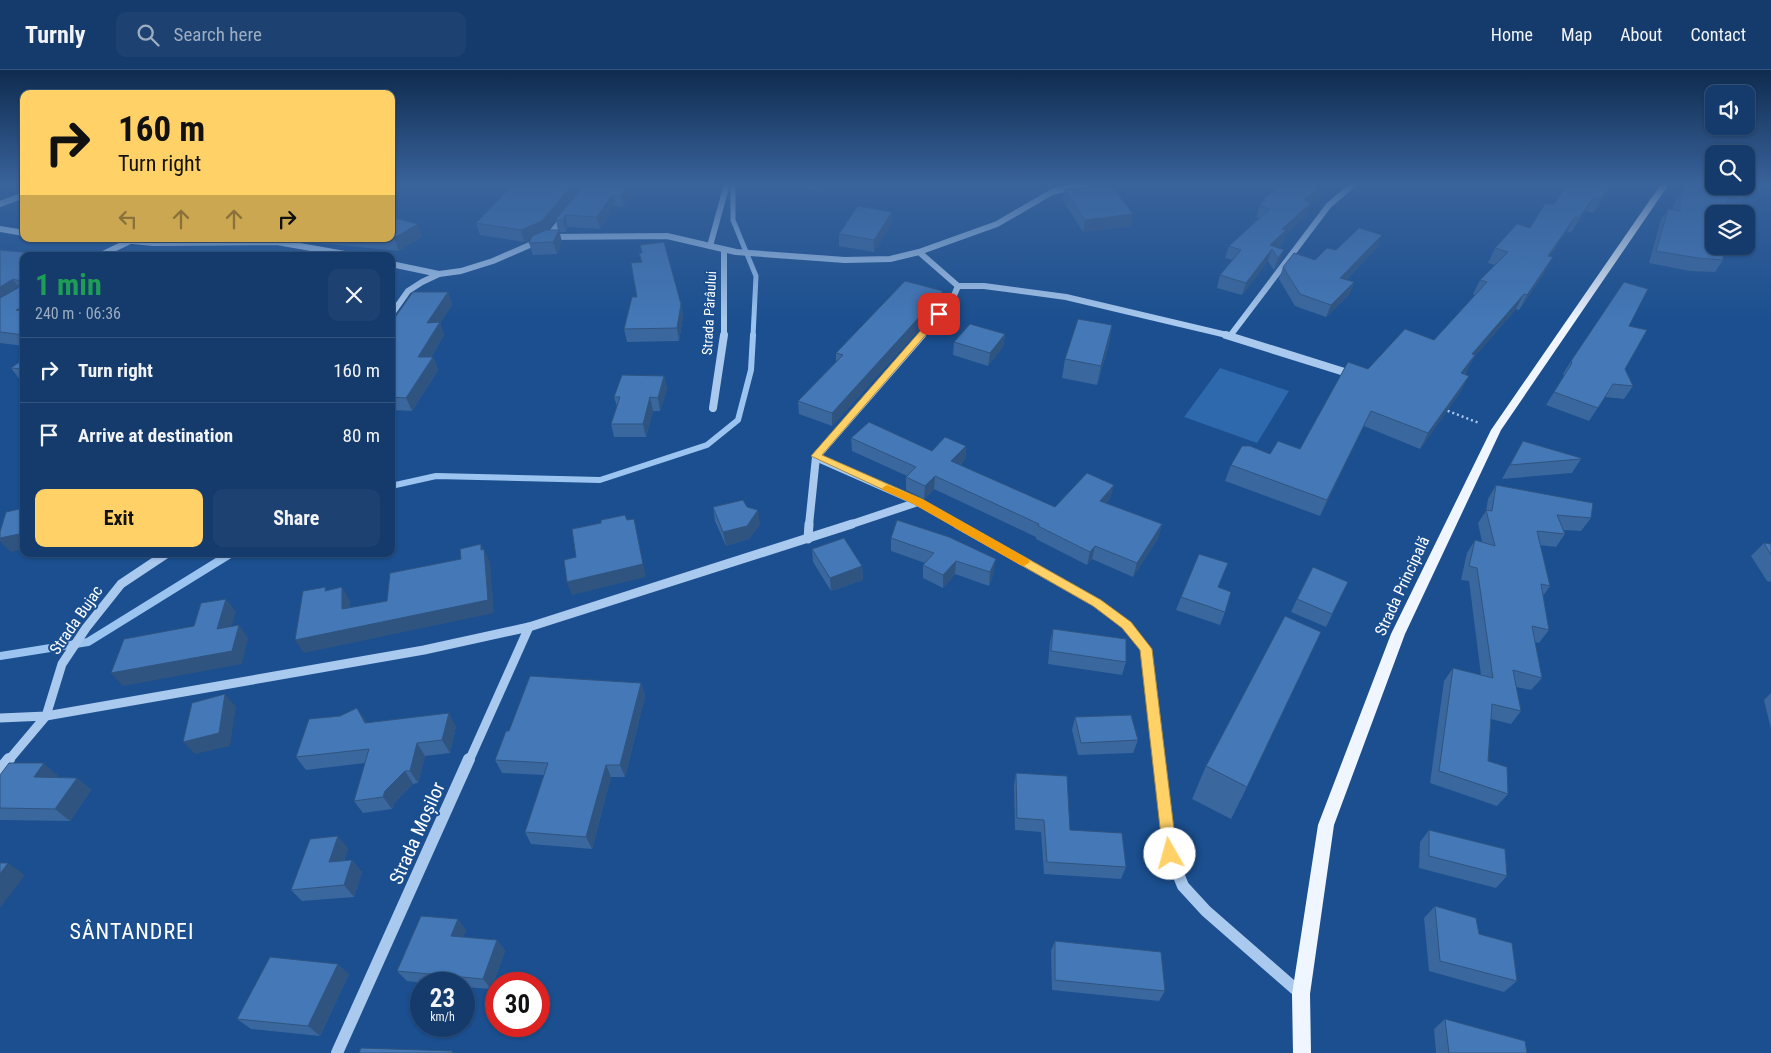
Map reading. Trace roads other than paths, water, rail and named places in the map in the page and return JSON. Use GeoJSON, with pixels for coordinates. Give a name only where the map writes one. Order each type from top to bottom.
{"type":"FeatureCollection","features":[{"type":"Feature","properties":{"kind":"main road","name":"Strada Principală"},"geometry":{"type":"LineString","coordinates":[[1302,1053],[1301,994],[1326,825],[1398,634],[1496,430],[1633,230]]}},
{"type":"Feature","properties":{"kind":"street"},"geometry":{"type":"LineString","coordinates":[[5,230],[20,232]]}},
{"type":"Feature","properties":{"kind":"street"},"geometry":{"type":"LineString","coordinates":[[548,237],[554,230]]}},
{"type":"Feature","properties":{"kind":"street"},"geometry":{"type":"LineString","coordinates":[[710,246],[715,230]]}},
{"type":"Feature","properties":{"kind":"street"},"geometry":{"type":"LineString","coordinates":[[395,265],[439,274],[461,271],[492,262],[548,237],[667,236],[736,252],[845,260],[890,259],[920,252],[981,230]]}},
{"type":"Feature","properties":{"kind":"street"},"geometry":{"type":"LineString","coordinates":[[1230,336],[1310,230]]}},
{"type":"Feature","properties":{"kind":"street"},"geometry":{"type":"LineString","coordinates":[[108,252],[129,242]]}},
{"type":"Feature","properties":{"kind":"street"},"geometry":{"type":"LineString","coordinates":[[142,242],[277,242],[336,252]]}},
{"type":"Feature","properties":{"kind":"street","name":"Strada Pârâului"},"geometry":{"type":"LineString","coordinates":[[712,408],[724,336],[724,250]]}},
{"type":"Feature","properties":{"kind":"street"},"geometry":{"type":"LineString","coordinates":[[920,252],[958,286],[984,286],[1066,297],[1230,336],[1354,376]]}},
{"type":"Feature","properties":{"kind":"street"},"geometry":{"type":"LineString","coordinates":[[395,309],[408,291],[439,274]]}},
{"type":"Feature","properties":{"kind":"street"},"geometry":{"type":"LineString","coordinates":[[808,539],[816,456],[952,300],[958,286]]}},
{"type":"Feature","properties":{"kind":"street"},"geometry":{"type":"LineString","coordinates":[[816,456],[918,502],[1097,603],[1126,625],[1146,649],[1170,854],[1183,886],[1206,911],[1301,994]]}},
{"type":"Feature","properties":{"kind":"street"},"geometry":{"type":"LineString","coordinates":[[0,718],[46,716],[424,650],[529,627],[808,539],[918,502]]}},
{"type":"Feature","properties":{"kind":"street","name":"Strada Bujac"},"geometry":{"type":"LineString","coordinates":[[0,770],[46,716],[62,664],[86,628],[121,584],[162,557]]}},
{"type":"Feature","properties":{"kind":"street","name":"Strada Moșilor"},"geometry":{"type":"LineString","coordinates":[[337,1053],[529,627]]}},
{"type":"Feature","properties":{"kind":"waterway"},"geometry":{"type":"LineString","coordinates":[[737,230],[756,276],[753,336]]}},
{"type":"Feature","properties":{"kind":"waterway"},"geometry":{"type":"LineString","coordinates":[[395,485],[436,476],[600,480],[707,445],[738,420],[751,370],[753,335]]}},
{"type":"Feature","properties":{"kind":"waterway"},"geometry":{"type":"LineString","coordinates":[[0,656],[88,642],[225,557]]}},
{"type":"Feature","properties":{"kind":"district","name":"SÂNTANDREI"},"geometry":{"type":"Point","coordinates":[132,931]}}]}
